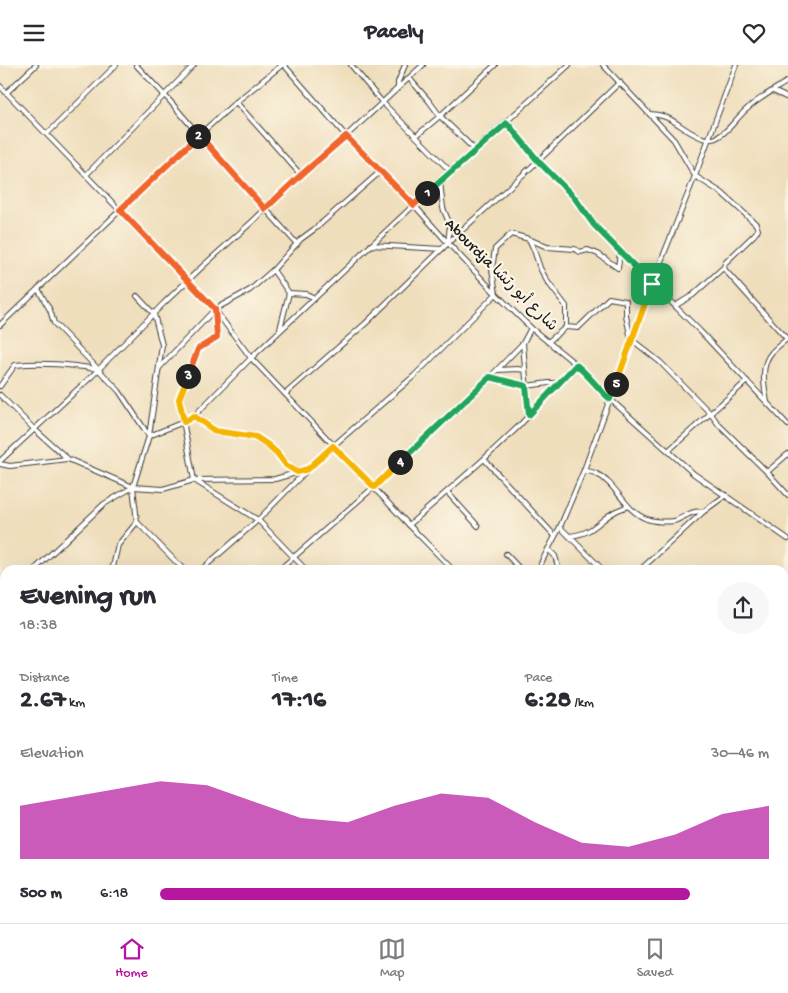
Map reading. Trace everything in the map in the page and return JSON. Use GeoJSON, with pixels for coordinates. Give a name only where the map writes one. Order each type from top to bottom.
{"type":"FeatureCollection","features":[{"type":"Feature","properties":{"kind":"street"},"geometry":{"type":"LineString","coordinates":[[6,93],[36,65]]}},
{"type":"Feature","properties":{"kind":"street"},"geometry":{"type":"LineString","coordinates":[[47,135],[116,65]]}},
{"type":"Feature","properties":{"kind":"street"},"geometry":{"type":"LineString","coordinates":[[136,65],[297,244]]}},
{"type":"Feature","properties":{"kind":"street"},"geometry":{"type":"LineString","coordinates":[[86,175],[194,65]]}},
{"type":"Feature","properties":{"kind":"street"},"geometry":{"type":"LineString","coordinates":[[0,325],[199,135],[236,102],[283,65]]}},
{"type":"Feature","properties":{"kind":"street","name":"Abourdja شارع أبو رتشا"},"geometry":{"type":"LineString","coordinates":[[283,65],[346,136],[414,205],[496,294],[531,328],[583,370],[601,391],[694,474],[788,539]]}},
{"type":"Feature","properties":{"kind":"street"},"geometry":{"type":"LineString","coordinates":[[350,65],[382,102],[451,172]]}},
{"type":"Feature","properties":{"kind":"street"},"geometry":{"type":"LineString","coordinates":[[398,88],[398,82],[405,65]]}},
{"type":"Feature","properties":{"kind":"street"},"geometry":{"type":"LineString","coordinates":[[68,459],[10,466],[0,462],[188,281],[301,175],[423,65]]}},
{"type":"Feature","properties":{"kind":"street"},"geometry":{"type":"LineString","coordinates":[[416,136],[495,65]]}},
{"type":"Feature","properties":{"kind":"street"},"geometry":{"type":"LineString","coordinates":[[149,436],[194,416],[251,358],[371,245],[570,65]]}},
{"type":"Feature","properties":{"kind":"street"},"geometry":{"type":"LineString","coordinates":[[603,65],[674,140],[695,176],[722,193],[756,224],[758,230],[725,263],[724,267],[693,295],[675,306]]}},
{"type":"Feature","properties":{"kind":"street"},"geometry":{"type":"LineString","coordinates":[[540,565],[560,527],[584,470],[631,339],[736,65]]}},
{"type":"Feature","properties":{"kind":"street"},"geometry":{"type":"LineString","coordinates":[[409,78],[440,116],[475,150]]}},
{"type":"Feature","properties":{"kind":"street"},"geometry":{"type":"LineString","coordinates":[[650,114],[669,118],[697,136],[715,139],[722,135],[745,110],[788,81]]}},
{"type":"Feature","properties":{"kind":"street"},"geometry":{"type":"LineString","coordinates":[[285,394],[366,323],[448,243],[620,83]]}},
{"type":"Feature","properties":{"kind":"street"},"geometry":{"type":"LineString","coordinates":[[0,86],[215,309],[251,358],[448,565]]}},
{"type":"Feature","properties":{"kind":"street"},"geometry":{"type":"LineString","coordinates":[[773,91],[788,97]]}},
{"type":"Feature","properties":{"kind":"street"},"geometry":{"type":"LineString","coordinates":[[236,102],[301,175]]}},
{"type":"Feature","properties":{"kind":"street"},"geometry":{"type":"LineString","coordinates":[[507,123],[538,161],[574,197],[594,225],[700,331],[788,425]]}},
{"type":"Feature","properties":{"kind":"street"},"geometry":{"type":"LineString","coordinates":[[159,369],[215,309],[250,290],[273,270],[297,244],[381,171]]}},
{"type":"Feature","properties":{"kind":"street"},"geometry":{"type":"LineString","coordinates":[[440,182],[443,208],[450,225],[448,243]]}},
{"type":"Feature","properties":{"kind":"street"},"geometry":{"type":"LineString","coordinates":[[208,565],[258,520],[333,446],[414,376],[496,294],[492,269],[495,249],[511,234],[548,247],[580,251],[588,250],[598,254],[618,268],[620,251]]}},
{"type":"Feature","properties":{"kind":"street"},"geometry":{"type":"LineString","coordinates":[[529,239],[547,281],[566,306],[566,327]]}},
{"type":"Feature","properties":{"kind":"street"},"geometry":{"type":"LineString","coordinates":[[371,245],[442,249]]}},
{"type":"Feature","properties":{"kind":"street"},"geometry":{"type":"LineString","coordinates":[[724,267],[788,339],[771,353],[764,369],[764,386],[767,402]]}},
{"type":"Feature","properties":{"kind":"street"},"geometry":{"type":"LineString","coordinates":[[273,270],[289,293],[280,331]]}},
{"type":"Feature","properties":{"kind":"street"},"geometry":{"type":"LineString","coordinates":[[38,289],[50,310],[54,323],[119,391],[149,436]]}},
{"type":"Feature","properties":{"kind":"street"},"geometry":{"type":"LineString","coordinates":[[289,293],[306,294],[315,298]]}},
{"type":"Feature","properties":{"kind":"street"},"geometry":{"type":"LineString","coordinates":[[137,296],[154,314],[162,345],[149,436],[133,487],[137,522],[179,565]]}},
{"type":"Feature","properties":{"kind":"street"},"geometry":{"type":"LineString","coordinates":[[548,342],[566,327],[578,329],[609,298],[626,301],[626,316],[631,339],[660,362],[788,495]]}},
{"type":"Feature","properties":{"kind":"street"},"geometry":{"type":"LineString","coordinates":[[215,309],[217,337],[198,349],[179,399],[194,480],[258,520],[301,565]]}},
{"type":"Feature","properties":{"kind":"street"},"geometry":{"type":"LineString","coordinates":[[284,565],[374,487],[490,377],[523,343],[531,328]]}},
{"type":"Feature","properties":{"kind":"street"},"geometry":{"type":"LineString","coordinates":[[523,343],[529,415]]}},
{"type":"Feature","properties":{"kind":"street"},"geometry":{"type":"LineString","coordinates":[[0,386],[15,365],[38,363],[62,364],[98,369]]}},
{"type":"Feature","properties":{"kind":"street"},"geometry":{"type":"LineString","coordinates":[[408,525],[519,427],[576,365]]}},
{"type":"Feature","properties":{"kind":"street"},"geometry":{"type":"LineString","coordinates":[[497,370],[517,369],[525,371]]}},
{"type":"Feature","properties":{"kind":"street"},"geometry":{"type":"LineString","coordinates":[[490,377],[526,386],[558,383]]}},
{"type":"Feature","properties":{"kind":"street"},"geometry":{"type":"LineString","coordinates":[[669,450],[748,381]]}},
{"type":"Feature","properties":{"kind":"street"},"geometry":{"type":"LineString","coordinates":[[0,395],[68,459],[133,487],[163,489],[194,480],[275,479],[308,469]]}},
{"type":"Feature","properties":{"kind":"street"},"geometry":{"type":"LineString","coordinates":[[194,416],[215,431],[256,437],[277,453],[286,465],[297,472]]}},
{"type":"Feature","properties":{"kind":"street"},"geometry":{"type":"LineString","coordinates":[[767,472],[788,455]]}},
{"type":"Feature","properties":{"kind":"street"},"geometry":{"type":"LineString","coordinates":[[484,459],[555,536]]}},
{"type":"Feature","properties":{"kind":"street"},"geometry":{"type":"LineString","coordinates":[[584,470],[595,473],[604,479],[628,506],[639,516],[648,520],[674,521],[695,511],[703,512]]}},
{"type":"Feature","properties":{"kind":"street"},"geometry":{"type":"LineString","coordinates":[[39,565],[104,503],[133,487]]}},
{"type":"Feature","properties":{"kind":"street"},"geometry":{"type":"LineString","coordinates":[[447,492],[478,526]]}},
{"type":"Feature","properties":{"kind":"street"},"geometry":{"type":"LineString","coordinates":[[645,565],[703,512],[726,495]]}},
{"type":"Feature","properties":{"kind":"street"},"geometry":{"type":"LineString","coordinates":[[570,536],[579,536],[586,533],[616,511],[628,506]]}},
{"type":"Feature","properties":{"kind":"street"},"geometry":{"type":"LineString","coordinates":[[113,565],[118,545],[137,522]]}},
{"type":"Feature","properties":{"kind":"street"},"geometry":{"type":"LineString","coordinates":[[560,527],[598,565]]}},
{"type":"Feature","properties":{"kind":"street"},"geometry":{"type":"LineString","coordinates":[[548,549],[555,556],[558,565]]}},
{"type":"Feature","properties":{"kind":"street"},"geometry":{"type":"LineString","coordinates":[[506,554],[516,565]]}},
{"type":"Feature","properties":{"kind":"route"},"geometry":{"type":"LineString","coordinates":[[507,123],[538,161],[574,197],[594,225],[652,284],[610,399],[576,365],[529,415],[526,386],[490,377],[374,487],[333,446],[308,469],[297,472],[286,465],[277,453],[256,437],[215,431],[194,416],[184,422],[179,399],[198,349],[217,337],[215,309],[120,210],[199,135],[265,209],[346,136],[414,205],[507,123]]}}]}
